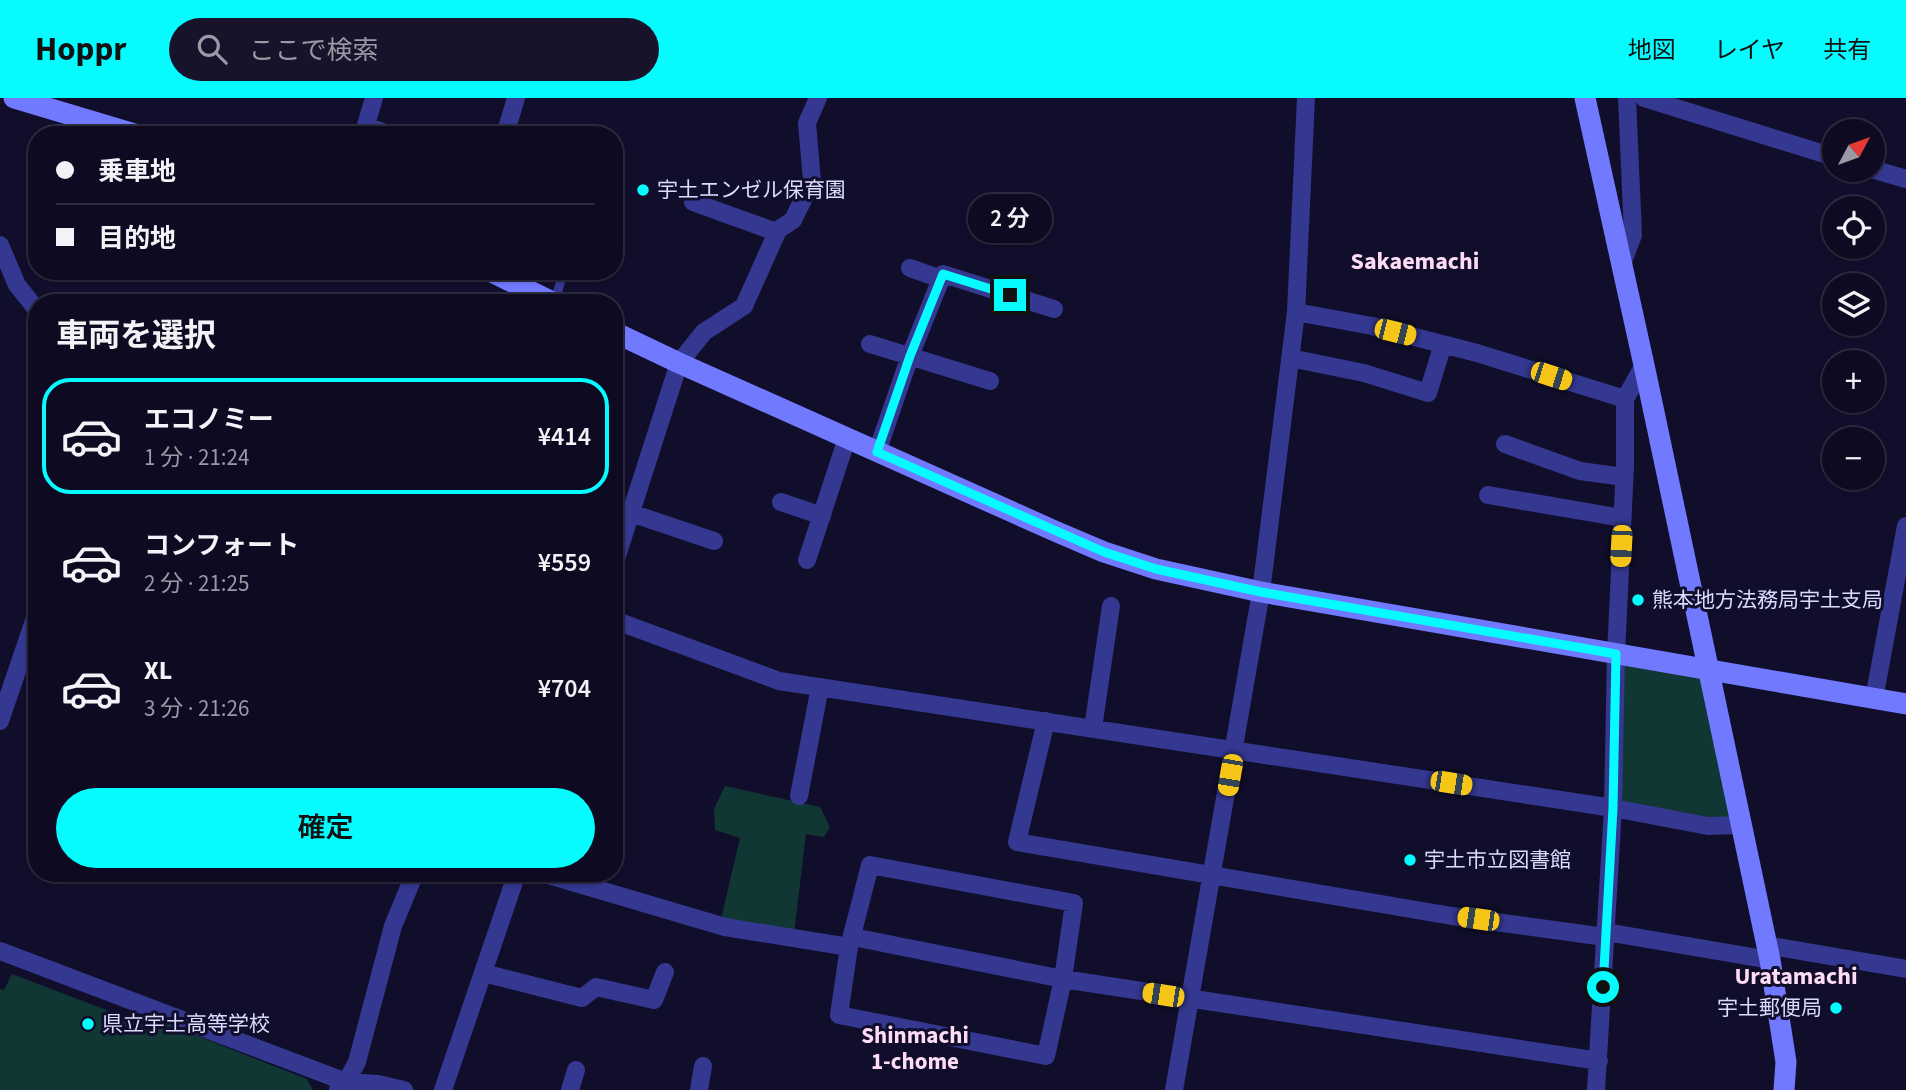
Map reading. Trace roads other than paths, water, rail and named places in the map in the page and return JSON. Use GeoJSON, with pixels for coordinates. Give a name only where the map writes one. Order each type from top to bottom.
{"type":"FeatureCollection","features":[{"type":"Feature","properties":{"kind":"street"},"geometry":{"type":"LineString","coordinates":[[14,98],[108,126]]}},
{"type":"Feature","properties":{"kind":"street"},"geometry":{"type":"LineString","coordinates":[[365,126],[374,98]]}},
{"type":"Feature","properties":{"kind":"street"},"geometry":{"type":"LineString","coordinates":[[508,126],[516,98]]}},
{"type":"Feature","properties":{"kind":"street"},"geometry":{"type":"LineString","coordinates":[[623,537],[679,363],[704,332],[744,306],[776,232],[793,220],[812,181],[807,123],[818,98]]}},
{"type":"Feature","properties":{"kind":"street"},"geometry":{"type":"LineString","coordinates":[[1174,1090],[1261,592],[1296,312],[1306,98]]}},
{"type":"Feature","properties":{"kind":"street"},"geometry":{"type":"LineString","coordinates":[[1585,98],[1768,952],[1786,1062],[1784,1090]]}},
{"type":"Feature","properties":{"kind":"street"},"geometry":{"type":"LineString","coordinates":[[1622,264],[1633,235],[1627,98]]}},
{"type":"Feature","properties":{"kind":"street"},"geometry":{"type":"LineString","coordinates":[[1644,98],[1822,153]]}},
{"type":"Feature","properties":{"kind":"street"},"geometry":{"type":"LineString","coordinates":[[1885,173],[1906,179]]}},
{"type":"Feature","properties":{"kind":"street"},"geometry":{"type":"LineString","coordinates":[[693,202],[776,232]]}},
{"type":"Feature","properties":{"kind":"street"},"geometry":{"type":"LineString","coordinates":[[0,245],[17,285],[28,299]]}},
{"type":"Feature","properties":{"kind":"street"},"geometry":{"type":"LineString","coordinates":[[911,268],[942,279]]}},
{"type":"Feature","properties":{"kind":"street"},"geometry":{"type":"LineString","coordinates":[[877,452],[910,356],[943,274],[1054,309]]}},
{"type":"Feature","properties":{"kind":"street"},"geometry":{"type":"LineString","coordinates":[[508,280],[536,294]]}},
{"type":"Feature","properties":{"kind":"street"},"geometry":{"type":"LineString","coordinates":[[1296,312],[1371,326],[1477,352],[1625,399]]}},
{"type":"Feature","properties":{"kind":"street"},"geometry":{"type":"LineString","coordinates":[[623,336],[1104,552],[1156,569],[1261,592],[1906,704]]}},
{"type":"Feature","properties":{"kind":"street"},"geometry":{"type":"LineString","coordinates":[[870,344],[990,381]]}},
{"type":"Feature","properties":{"kind":"street"},"geometry":{"type":"LineString","coordinates":[[1290,358],[1364,373],[1429,393],[1443,344]]}},
{"type":"Feature","properties":{"kind":"street"},"geometry":{"type":"LineString","coordinates":[[1596,1090],[1613,808],[1625,399],[1644,365]]}},
{"type":"Feature","properties":{"kind":"street"},"geometry":{"type":"LineString","coordinates":[[807,560],[847,438]]}},
{"type":"Feature","properties":{"kind":"street"},"geometry":{"type":"LineString","coordinates":[[1506,444],[1580,471],[1624,477]]}},
{"type":"Feature","properties":{"kind":"street"},"geometry":{"type":"LineString","coordinates":[[1488,495],[1622,518]]}},
{"type":"Feature","properties":{"kind":"street"},"geometry":{"type":"LineString","coordinates":[[781,502],[822,516]]}},
{"type":"Feature","properties":{"kind":"street"},"geometry":{"type":"LineString","coordinates":[[631,513],[714,541]]}},
{"type":"Feature","properties":{"kind":"street"},"geometry":{"type":"LineString","coordinates":[[1874,699],[1906,526]]}},
{"type":"Feature","properties":{"kind":"street"},"geometry":{"type":"LineString","coordinates":[[1093,729],[1111,606]]}},
{"type":"Feature","properties":{"kind":"street"},"geometry":{"type":"LineString","coordinates":[[623,623],[779,681],[1613,808],[1708,826],[1741,825]]}},
{"type":"Feature","properties":{"kind":"street"},"geometry":{"type":"LineString","coordinates":[[0,720],[28,638]]}},
{"type":"Feature","properties":{"kind":"street"},"geometry":{"type":"LineString","coordinates":[[799,796],[820,687]]}},
{"type":"Feature","properties":{"kind":"street"},"geometry":{"type":"LineString","coordinates":[[1046,721],[1017,842],[1212,873],[1452,916],[1906,969]]}},
{"type":"Feature","properties":{"kind":"street"},"geometry":{"type":"LineString","coordinates":[[870,865],[1074,903],[1046,1056],[839,1015],[851,942],[870,865]]}},
{"type":"Feature","properties":{"kind":"street"},"geometry":{"type":"LineString","coordinates":[[341,1086],[357,1062],[393,926],[411,882]]}},
{"type":"Feature","properties":{"kind":"street"},"geometry":{"type":"LineString","coordinates":[[443,1090],[514,882]]}},
{"type":"Feature","properties":{"kind":"street"},"geometry":{"type":"LineString","coordinates":[[572,882],[725,927],[851,942],[1062,979],[1599,1061]]}},
{"type":"Feature","properties":{"kind":"street"},"geometry":{"type":"LineString","coordinates":[[0,951],[341,1086],[378,1084],[404,1090]]}},
{"type":"Feature","properties":{"kind":"street"},"geometry":{"type":"LineString","coordinates":[[483,973],[582,998],[596,987],[654,1000],[665,972]]}},
{"type":"Feature","properties":{"kind":"street"},"geometry":{"type":"LineString","coordinates":[[699,1090],[703,1066]]}},
{"type":"Feature","properties":{"kind":"street"},"geometry":{"type":"LineString","coordinates":[[570,1090],[576,1070]]}},
{"type":"Feature","properties":{"kind":"place","name":"宇土エンゼル保育園"},"geometry":{"type":"Point","coordinates":[643,190]}},
{"type":"Feature","properties":{"kind":"place","name":"熊本地方法務局宇土支局"},"geometry":{"type":"Point","coordinates":[1638,600]}},
{"type":"Feature","properties":{"kind":"place","name":"宇土市立図書館"},"geometry":{"type":"Point","coordinates":[1410,860]}},
{"type":"Feature","properties":{"kind":"place","name":"宇土郵便局"},"geometry":{"type":"Point","coordinates":[1836,1008]}},
{"type":"Feature","properties":{"kind":"place","name":"県立宇土高等学校"},"geometry":{"type":"Point","coordinates":[88,1024]}},
{"type":"Feature","properties":{"kind":"district","name":"Sakaemachi"},"geometry":{"type":"Point","coordinates":[1415,261]}},
{"type":"Feature","properties":{"kind":"district","name":"Uratamachi"},"geometry":{"type":"Point","coordinates":[1796,976]}},
{"type":"Feature","properties":{"kind":"district","name":"Shinmachi 1-chome"},"geometry":{"type":"Point","coordinates":[915,1048]}}]}
